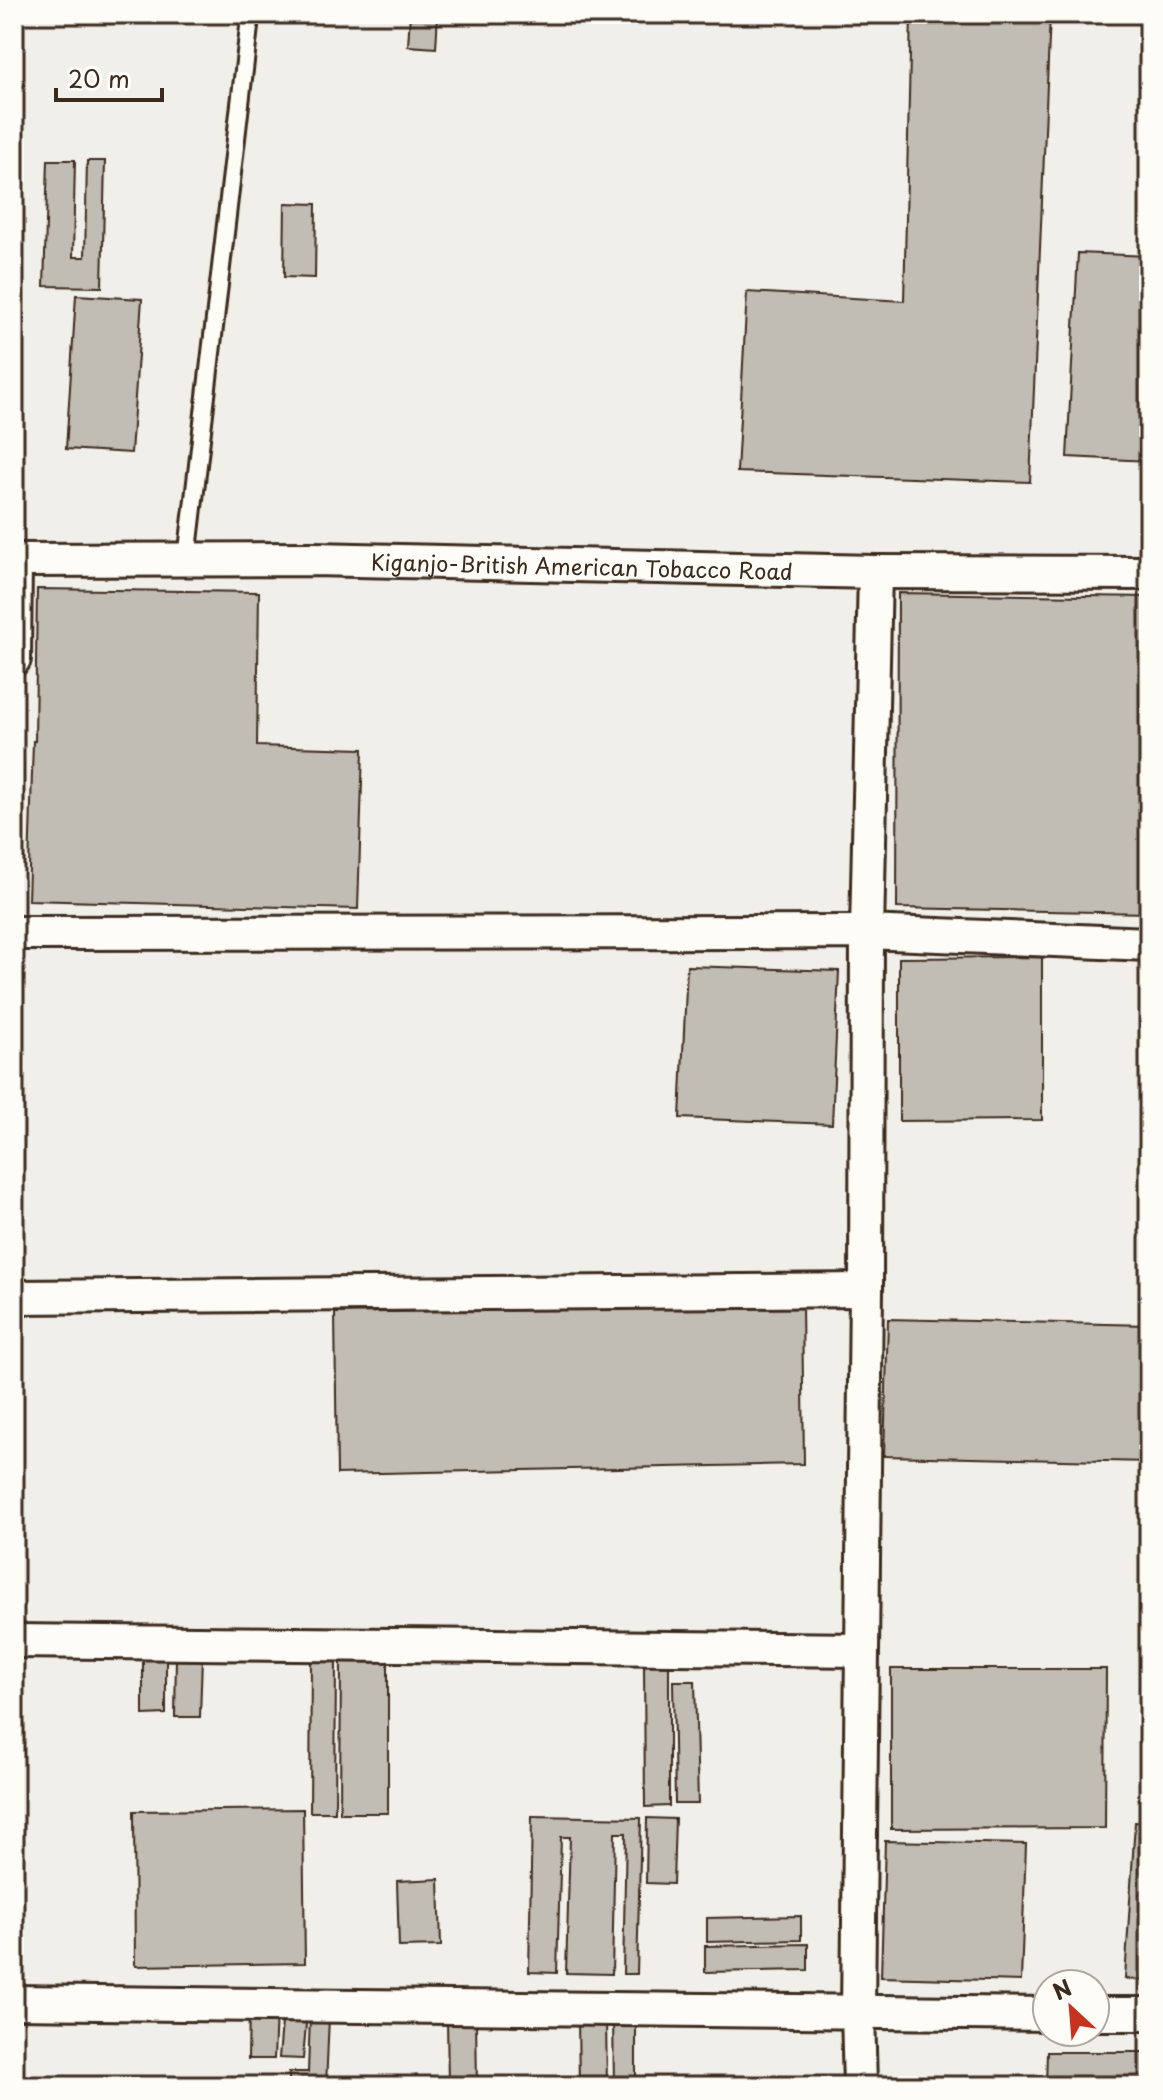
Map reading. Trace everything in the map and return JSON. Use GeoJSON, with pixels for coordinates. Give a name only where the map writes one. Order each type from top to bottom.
{"type":"FeatureCollection","features":[{"type":"Feature","properties":{"kind":"street","name":"Kiganjo-British American Tobacco Road"},"geometry":{"type":"LineString","coordinates":[[14,560],[314,559],[875,572],[1149,573]]}},
{"type":"Feature","properties":{"kind":"street"},"geometry":{"type":"LineString","coordinates":[[14,560],[14,659]]}},
{"type":"Feature","properties":{"kind":"street"},"geometry":{"type":"LineString","coordinates":[[860,2086],[858,2012],[867,932],[875,572]]}},
{"type":"Feature","properties":{"kind":"street"},"geometry":{"type":"LineString","coordinates":[[14,933],[867,932],[1149,944]]}},
{"type":"Feature","properties":{"kind":"street"},"geometry":{"type":"LineString","coordinates":[[14,1297],[866,1290]]}},
{"type":"Feature","properties":{"kind":"street"},"geometry":{"type":"LineString","coordinates":[[14,1641],[861,1650]]}},
{"type":"Feature","properties":{"kind":"street"},"geometry":{"type":"LineString","coordinates":[[14,2002],[1031,2014]]}},
{"type":"Feature","properties":{"kind":"street"},"geometry":{"type":"LineString","coordinates":[[1111,2014],[1149,2014]]}},
{"type":"Feature","properties":{"kind":"lane"},"geometry":{"type":"LineString","coordinates":[[187,559],[249,27]]}},
{"type":"Feature","properties":{"kind":"building"},"geometry":{"type":"Polygon","coordinates":[[[410,14],[438,14],[436,48],[408,46],[410,14]]]}},
{"type":"Feature","properties":{"kind":"building"},"geometry":{"type":"Polygon","coordinates":[[[451,14],[477,14],[477,22],[451,20],[451,14]]]}},
{"type":"Feature","properties":{"kind":"building"},"geometry":{"type":"Polygon","coordinates":[[[911,14],[1050,14],[1030,482],[737,472],[747,292],[904,301],[911,14]]]}},
{"type":"Feature","properties":{"kind":"building"},"geometry":{"type":"Polygon","coordinates":[[[48,160],[75,160],[73,257],[85,257],[87,161],[105,161],[102,287],[44,286],[48,160]]]}},
{"type":"Feature","properties":{"kind":"building"},"geometry":{"type":"Polygon","coordinates":[[[285,203],[316,204],[315,278],[284,277],[285,203]]]}},
{"type":"Feature","properties":{"kind":"building"},"geometry":{"type":"Polygon","coordinates":[[[1078,253],[1149,256],[1149,461],[1067,457],[1078,253]]]}},
{"type":"Feature","properties":{"kind":"building"},"geometry":{"type":"Polygon","coordinates":[[[76,295],[142,299],[131,453],[66,449],[76,295]]]}},
{"type":"Feature","properties":{"kind":"building"},"geometry":{"type":"Polygon","coordinates":[[[37,589],[259,592],[257,746],[363,749],[358,909],[28,900],[37,589]]]}},
{"type":"Feature","properties":{"kind":"building"},"geometry":{"type":"Polygon","coordinates":[[[898,593],[1149,597],[1149,913],[897,908],[898,593]]]}},
{"type":"Feature","properties":{"kind":"building"},"geometry":{"type":"Polygon","coordinates":[[[1042,957],[1042,1120],[899,1121],[899,958],[1042,957]]]}},
{"type":"Feature","properties":{"kind":"building"},"geometry":{"type":"Polygon","coordinates":[[[687,966],[839,971],[832,1124],[680,1118],[687,966]]]}},
{"type":"Feature","properties":{"kind":"building"},"geometry":{"type":"Polygon","coordinates":[[[802,1304],[804,1464],[337,1474],[335,1313],[802,1304]]]}},
{"type":"Feature","properties":{"kind":"building"},"geometry":{"type":"Polygon","coordinates":[[[888,1319],[1149,1325],[1149,1462],[884,1456],[888,1319]]]}},
{"type":"Feature","properties":{"kind":"building"},"geometry":{"type":"Polygon","coordinates":[[[166,1654],[166,1714],[143,1715],[143,1655],[166,1654]]]}},
{"type":"Feature","properties":{"kind":"building"},"geometry":{"type":"Polygon","coordinates":[[[176,1657],[202,1657],[200,1717],[175,1717],[176,1657]]]}},
{"type":"Feature","properties":{"kind":"building"},"geometry":{"type":"Polygon","coordinates":[[[311,1658],[336,1658],[335,1812],[310,1812],[311,1658]]]}},
{"type":"Feature","properties":{"kind":"building"},"geometry":{"type":"Polygon","coordinates":[[[341,1662],[388,1662],[388,1813],[340,1813],[341,1662]]]}},
{"type":"Feature","properties":{"kind":"building"},"geometry":{"type":"Polygon","coordinates":[[[644,1664],[669,1664],[669,1806],[645,1807],[644,1664]]]}},
{"type":"Feature","properties":{"kind":"building"},"geometry":{"type":"Polygon","coordinates":[[[891,1669],[1106,1669],[1105,1828],[891,1829],[891,1669]]]}},
{"type":"Feature","properties":{"kind":"building"},"geometry":{"type":"Polygon","coordinates":[[[673,1681],[695,1681],[698,1804],[675,1804],[673,1681]]]}},
{"type":"Feature","properties":{"kind":"building"},"geometry":{"type":"Polygon","coordinates":[[[303,1809],[305,1963],[135,1966],[134,1811],[303,1809]]]}},
{"type":"Feature","properties":{"kind":"building"},"geometry":{"type":"Polygon","coordinates":[[[532,1816],[641,1818],[637,1974],[623,1974],[626,1833],[615,1833],[612,1974],[566,1973],[570,1837],[561,1837],[557,1973],[529,1972],[532,1816]]]}},
{"type":"Feature","properties":{"kind":"building"},"geometry":{"type":"Polygon","coordinates":[[[647,1818],[675,1819],[673,1884],[646,1883],[647,1818]]]}},
{"type":"Feature","properties":{"kind":"building"},"geometry":{"type":"Polygon","coordinates":[[[1135,1822],[1149,1823],[1149,1980],[1125,1979],[1135,1822]]]}},
{"type":"Feature","properties":{"kind":"building"},"geometry":{"type":"Polygon","coordinates":[[[885,1841],[1026,1844],[1021,1981],[881,1977],[885,1841]]]}},
{"type":"Feature","properties":{"kind":"building"},"geometry":{"type":"Polygon","coordinates":[[[439,1879],[441,1946],[399,1947],[397,1881],[439,1879]]]}},
{"type":"Feature","properties":{"kind":"building"},"geometry":{"type":"Polygon","coordinates":[[[801,1916],[801,1940],[707,1942],[707,1918],[801,1916]]]}},
{"type":"Feature","properties":{"kind":"building"},"geometry":{"type":"Polygon","coordinates":[[[808,1944],[808,1970],[705,1972],[705,1946],[808,1944]]]}},
{"type":"Feature","properties":{"kind":"building"},"geometry":{"type":"Polygon","coordinates":[[[249,2010],[276,2011],[274,2059],[248,2059],[249,2010]]]}},
{"type":"Feature","properties":{"kind":"building"},"geometry":{"type":"Polygon","coordinates":[[[283,2010],[307,2012],[303,2059],[279,2058],[283,2010]]]}},
{"type":"Feature","properties":{"kind":"building"},"geometry":{"type":"Polygon","coordinates":[[[310,2017],[329,2017],[326,2086],[289,2086],[289,2072],[308,2072],[310,2017]]]}},
{"type":"Feature","properties":{"kind":"building"},"geometry":{"type":"Polygon","coordinates":[[[613,2017],[636,2017],[636,2086],[614,2086],[613,2017]]]}},
{"type":"Feature","properties":{"kind":"building"},"geometry":{"type":"Polygon","coordinates":[[[447,2018],[476,2018],[477,2086],[448,2086],[447,2018]]]}},
{"type":"Feature","properties":{"kind":"building"},"geometry":{"type":"Polygon","coordinates":[[[578,2018],[606,2018],[607,2086],[579,2086],[578,2018]]]}},
{"type":"Feature","properties":{"kind":"building"},"geometry":{"type":"Polygon","coordinates":[[[1047,2052],[1149,2052],[1149,2086],[1046,2086],[1047,2052]]]}}]}
